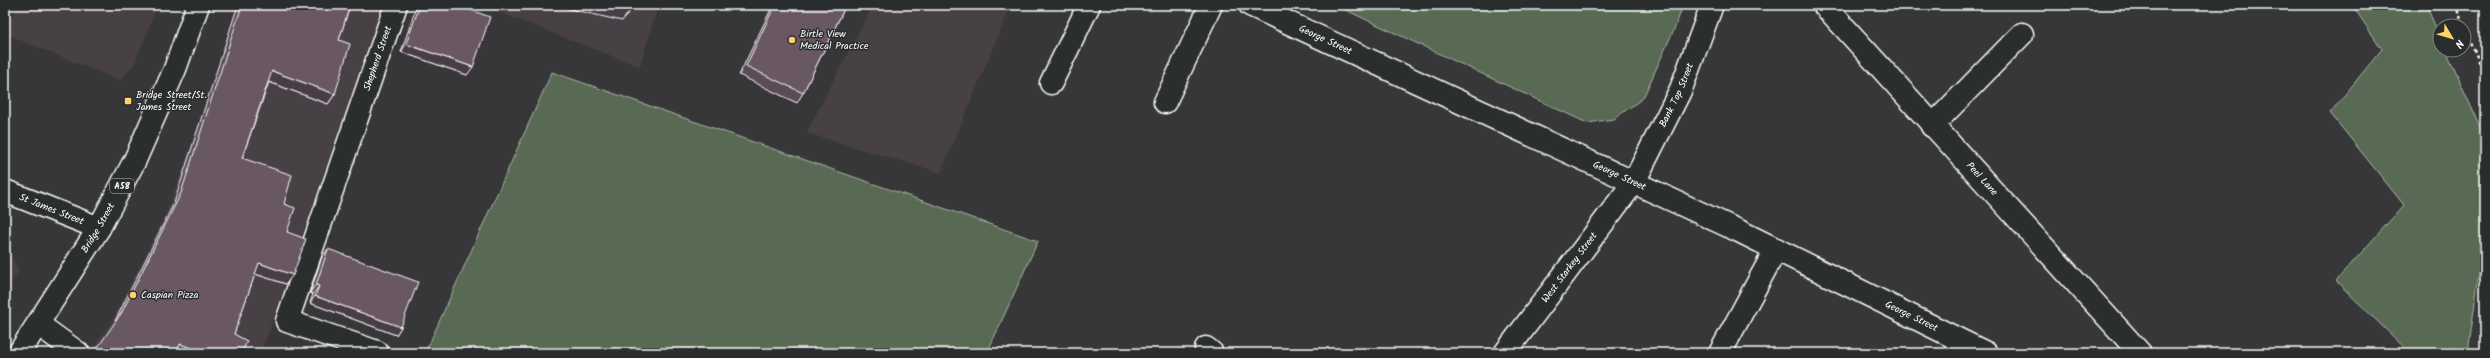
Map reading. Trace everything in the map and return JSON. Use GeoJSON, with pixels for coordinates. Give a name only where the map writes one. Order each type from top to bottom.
{"type":"FeatureCollection","features":[{"type":"Feature","properties":{"kind":"main road","name":"Bridge Street"},"geometry":{"type":"LineString","coordinates":[[19,353],[99,228],[135,160],[175,69],[198,5]]}},
{"type":"Feature","properties":{"kind":"main road","name":"Shepherd Street"},"geometry":{"type":"LineString","coordinates":[[377,352],[287,321],[396,5]]}},
{"type":"Feature","properties":{"kind":"main road"},"geometry":{"type":"LineString","coordinates":[[1051,83],[1089,5]]}},
{"type":"Feature","properties":{"kind":"main road"},"geometry":{"type":"LineString","coordinates":[[1164,102],[1211,5]]}},
{"type":"Feature","properties":{"kind":"main road","name":"George Street"},"geometry":{"type":"LineString","coordinates":[[1250,5],[1776,249],[1986,353]]}},
{"type":"Feature","properties":{"kind":"main road","name":"Bank Top Street"},"geometry":{"type":"LineString","coordinates":[[1634,182],[1680,89],[1712,5]]}},
{"type":"Feature","properties":{"kind":"main road","name":"Peel Lane"},"geometry":{"type":"LineString","coordinates":[[1824,5],[1932,126],[2140,353]]}},
{"type":"Feature","properties":{"kind":"main road"},"geometry":{"type":"LineString","coordinates":[[1932,126],[2022,34]]}},
{"type":"Feature","properties":{"kind":"main road","name":"West Starkey Street"},"geometry":{"type":"LineString","coordinates":[[1505,353],[1634,182]]}},
{"type":"Feature","properties":{"kind":"main road","name":"St James Street"},"geometry":{"type":"LineString","coordinates":[[5,191],[99,228]]}},
{"type":"Feature","properties":{"kind":"main road"},"geometry":{"type":"LineString","coordinates":[[1720,353],[1776,249]]}},
{"type":"Feature","properties":{"kind":"main road"},"geometry":{"type":"LineString","coordinates":[[38,324],[78,353]]}},
{"type":"Feature","properties":{"kind":"path"},"geometry":{"type":"LineString","coordinates":[[2455,5],[2461,18]]}},
{"type":"Feature","properties":{"kind":"path"},"geometry":{"type":"LineString","coordinates":[[2472,45],[2485,75]]}},
{"type":"Feature","properties":{"kind":"shaded area"},"geometry":{"type":"Polygon","coordinates":[[[20,5],[158,5],[136,61],[120,81],[5,34],[5,26],[20,5]]]}},
{"type":"Feature","properties":{"kind":"shaded area"},"geometry":{"type":"Polygon","coordinates":[[[238,5],[383,5],[263,348],[278,353],[89,353],[112,321],[163,220],[184,167],[238,5]]]}},
{"type":"Feature","properties":{"kind":"shaded area"},"geometry":{"type":"Polygon","coordinates":[[[480,5],[658,5],[640,67],[480,5]]]}},
{"type":"Feature","properties":{"kind":"shaded area"},"geometry":{"type":"Polygon","coordinates":[[[873,5],[1011,5],[941,173],[806,133],[873,5]]]}},
{"type":"Feature","properties":{"kind":"shaded area"},"geometry":{"type":"Polygon","coordinates":[[[5,250],[9,253],[19,271],[5,292],[5,250]]]}},
{"type":"Feature","properties":{"kind":"green space"},"geometry":{"type":"Polygon","coordinates":[[[1335,5],[1683,5],[1676,25],[1643,98],[1614,119],[1587,123],[1335,5]]]}},
{"type":"Feature","properties":{"kind":"green space"},"geometry":{"type":"Polygon","coordinates":[[[2352,5],[2426,5],[2432,19],[2432,58],[2450,58],[2485,138],[2485,230],[2468,353],[2410,353],[2336,281],[2404,205],[2330,113],[2382,49],[2352,5]]]}},
{"type":"Feature","properties":{"kind":"green space"},"geometry":{"type":"Polygon","coordinates":[[[552,72],[1038,241],[987,353],[425,353],[552,72]]]}},
{"type":"Feature","properties":{"kind":"building"},"geometry":{"type":"Polygon","coordinates":[[[242,5],[350,5],[339,40],[350,44],[335,94],[272,71],[242,158],[292,175],[284,204],[295,208],[287,232],[306,239],[293,275],[259,263],[234,334],[247,341],[242,353],[207,353],[180,344],[177,353],[94,353],[122,312],[181,193],[242,5]]]}},
{"type":"Feature","properties":{"kind":"building"},"geometry":{"type":"Polygon","coordinates":[[[420,5],[457,5],[490,17],[473,67],[406,44],[420,5]]]}},
{"type":"Feature","properties":{"kind":"building"},"geometry":{"type":"Polygon","coordinates":[[[604,5],[631,5],[630,11],[604,5]]]}},
{"type":"Feature","properties":{"kind":"building","name":"Birtle View Medical Practice"},"geometry":{"type":"Polygon","coordinates":[[[775,5],[846,5],[803,93],[746,66],[775,5]]]}},
{"type":"Feature","properties":{"kind":"building"},"geometry":{"type":"Polygon","coordinates":[[[328,249],[418,282],[401,327],[315,296],[319,286],[316,285],[328,249]]]}},
{"type":"Feature","properties":{"kind":"place","name":"Birtle View Medical Practice"},"geometry":{"type":"Point","coordinates":[792,40]}},
{"type":"Feature","properties":{"kind":"place","name":"Bridge Street/St. James Street"},"geometry":{"type":"Point","coordinates":[128,101]}},
{"type":"Feature","properties":{"kind":"place","name":"Caspian Pizza"},"geometry":{"type":"Point","coordinates":[133,295]}}]}
